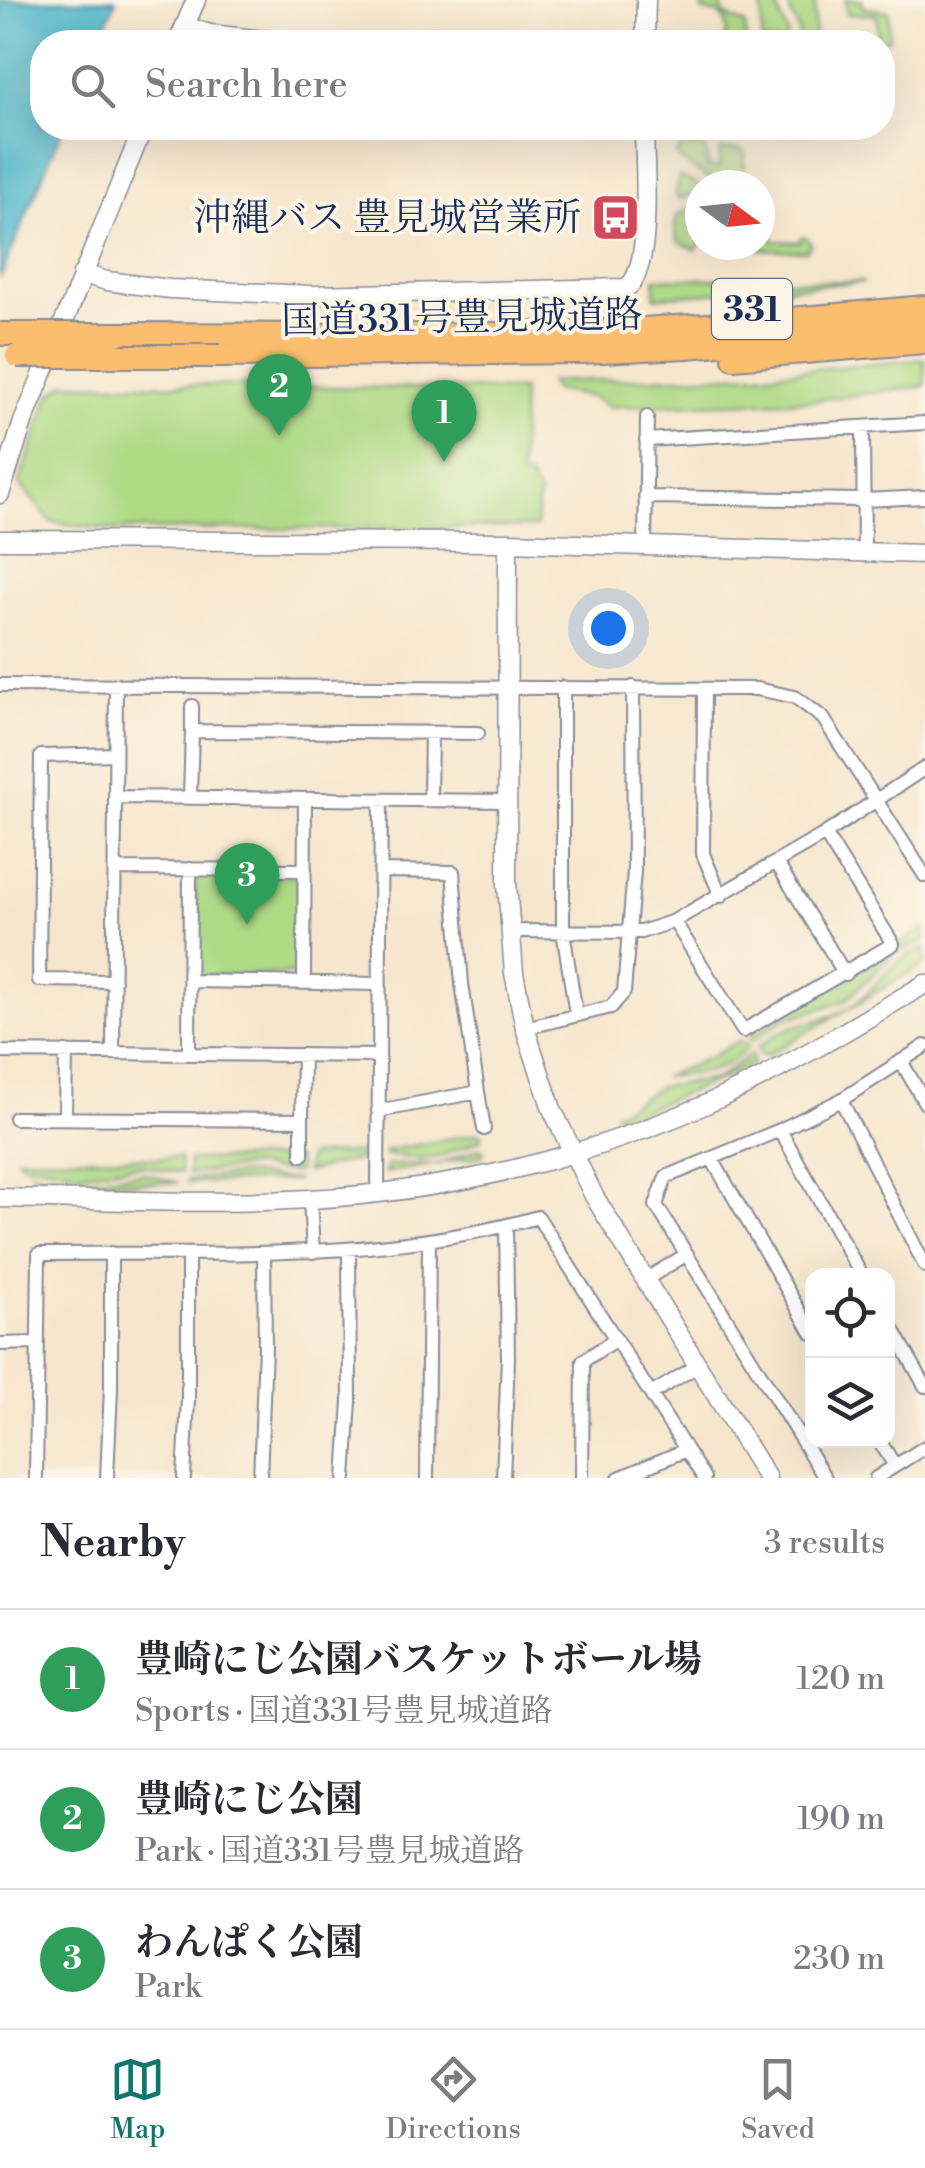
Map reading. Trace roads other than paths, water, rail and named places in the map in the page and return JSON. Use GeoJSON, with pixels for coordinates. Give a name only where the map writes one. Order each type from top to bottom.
{"type":"FeatureCollection","features":[{"type":"Feature","properties":{"kind":"highway","name":"331"},"geometry":{"type":"LineString","coordinates":[[581,342],[612,321],[925,294]]}},
{"type":"Feature","properties":{"kind":"highway","name":"国道331号豊見城道路"},"geometry":{"type":"LineString","coordinates":[[581,342],[925,307]]}},
{"type":"Feature","properties":{"kind":"highway","name":"国道331号豊見城道路"},"geometry":{"type":"LineString","coordinates":[[0,356],[221,345],[795,338],[925,325]]}},
{"type":"Feature","properties":{"kind":"highway","name":"国道331号豊見城道路"},"geometry":{"type":"LineString","coordinates":[[0,334],[221,345]]}},
{"type":"Feature","properties":{"kind":"highway"},"geometry":{"type":"LineString","coordinates":[[581,342],[614,362],[767,356],[925,342]]}},
{"type":"Feature","properties":{"kind":"street"},"geometry":{"type":"LineString","coordinates":[[184,30],[196,0]]}},
{"type":"Feature","properties":{"kind":"street"},"geometry":{"type":"LineString","coordinates":[[645,30],[646,0]]}},
{"type":"Feature","properties":{"kind":"street"},"geometry":{"type":"LineString","coordinates":[[0,494],[23,422],[138,140]]}},
{"type":"Feature","properties":{"kind":"street"},"geometry":{"type":"LineString","coordinates":[[82,274],[170,289],[310,295],[626,288],[639,276],[644,250],[644,140]]}},
{"type":"Feature","properties":{"kind":"street"},"geometry":{"type":"LineString","coordinates":[[645,546],[647,417]]}},
{"type":"Feature","properties":{"kind":"street"},"geometry":{"type":"LineString","coordinates":[[646,440],[925,423]]}},
{"type":"Feature","properties":{"kind":"street"},"geometry":{"type":"LineString","coordinates":[[864,429],[864,552]]}},
{"type":"Feature","properties":{"kind":"street"},"geometry":{"type":"LineString","coordinates":[[644,497],[925,497]]}},
{"type":"Feature","properties":{"kind":"street"},"geometry":{"type":"LineString","coordinates":[[0,540],[508,542],[925,554]]}},
{"type":"Feature","properties":{"kind":"street"},"geometry":{"type":"LineString","coordinates":[[508,542],[510,932],[525,1028],[536,1066],[594,1196],[767,1478]]}},
{"type":"Feature","properties":{"kind":"street"},"geometry":{"type":"LineString","coordinates":[[0,685],[776,691],[810,705],[835,734],[925,876]]}},
{"type":"Feature","properties":{"kind":"street"},"geometry":{"type":"LineString","coordinates":[[114,1052],[116,685]]}},
{"type":"Feature","properties":{"kind":"street"},"geometry":{"type":"LineString","coordinates":[[563,687],[563,931],[576,1014]]}},
{"type":"Feature","properties":{"kind":"street"},"geometry":{"type":"LineString","coordinates":[[525,1028],[611,1007],[624,992],[636,814],[631,733],[633,687]]}},
{"type":"Feature","properties":{"kind":"street"},"geometry":{"type":"LineString","coordinates":[[704,688],[703,854],[721,896]]}},
{"type":"Feature","properties":{"kind":"street"},"geometry":{"type":"LineString","coordinates":[[190,797],[192,706]]}},
{"type":"Feature","properties":{"kind":"street"},"geometry":{"type":"LineString","coordinates":[[192,731],[478,734]]}},
{"type":"Feature","properties":{"kind":"street"},"geometry":{"type":"LineString","coordinates":[[430,800],[431,734]]}},
{"type":"Feature","properties":{"kind":"street"},"geometry":{"type":"LineString","coordinates":[[114,980],[39,980],[41,756],[115,754]]}},
{"type":"Feature","properties":{"kind":"street"},"geometry":{"type":"LineString","coordinates":[[510,932],[630,932],[674,921],[825,834],[925,768]]}},
{"type":"Feature","properties":{"kind":"street"},"geometry":{"type":"LineString","coordinates":[[116,798],[507,801]]}},
{"type":"Feature","properties":{"kind":"street"},"geometry":{"type":"LineString","coordinates":[[304,982],[306,799]]}},
{"type":"Feature","properties":{"kind":"street"},"geometry":{"type":"LineString","coordinates":[[378,1192],[381,800]]}},
{"type":"Feature","properties":{"kind":"street"},"geometry":{"type":"LineString","coordinates":[[674,921],[743,1032],[845,974],[893,944],[825,834]]}},
{"type":"Feature","properties":{"kind":"street"},"geometry":{"type":"LineString","coordinates":[[776,862],[845,974]]}},
{"type":"Feature","properties":{"kind":"street"},"geometry":{"type":"LineString","coordinates":[[115,869],[305,870]]}},
{"type":"Feature","properties":{"kind":"street"},"geometry":{"type":"LineString","coordinates":[[188,1053],[190,869]]}},
{"type":"Feature","properties":{"kind":"street"},"geometry":{"type":"LineString","coordinates":[[381,870],[454,872],[462,984],[484,1129]]}},
{"type":"Feature","properties":{"kind":"street"},"geometry":{"type":"LineString","coordinates":[[190,981],[379,984]]}},
{"type":"Feature","properties":{"kind":"street"},"geometry":{"type":"LineString","coordinates":[[0,1198],[310,1199],[478,1177],[573,1154],[732,1092],[824,1045],[925,984]]}},
{"type":"Feature","properties":{"kind":"street"},"geometry":{"type":"LineString","coordinates":[[824,1478],[656,1205],[666,1177],[841,1100],[925,1046]]}},
{"type":"Feature","properties":{"kind":"street"},"geometry":{"type":"LineString","coordinates":[[0,1052],[378,1056]]}},
{"type":"Feature","properties":{"kind":"street"},"geometry":{"type":"LineString","coordinates":[[65,1118],[66,1052]]}},
{"type":"Feature","properties":{"kind":"street"},"geometry":{"type":"LineString","coordinates":[[302,1155],[303,1055]]}},
{"type":"Feature","properties":{"kind":"street"},"geometry":{"type":"LineString","coordinates":[[901,1062],[925,1103]]}},
{"type":"Feature","properties":{"kind":"street"},"geometry":{"type":"LineString","coordinates":[[378,1111],[478,1092]]}},
{"type":"Feature","properties":{"kind":"street"},"geometry":{"type":"LineString","coordinates":[[841,1100],[925,1266]]}},
{"type":"Feature","properties":{"kind":"street"},"geometry":{"type":"LineString","coordinates":[[15,1118],[302,1120]]}},
{"type":"Feature","properties":{"kind":"street"},"geometry":{"type":"LineString","coordinates":[[780,1130],[858,1268]]}},
{"type":"Feature","properties":{"kind":"street"},"geometry":{"type":"LineString","coordinates":[[712,1159],[805,1321]]}},
{"type":"Feature","properties":{"kind":"street"},"geometry":{"type":"LineString","coordinates":[[310,1199],[314,1252]]}},
{"type":"Feature","properties":{"kind":"street"},"geometry":{"type":"LineString","coordinates":[[36,1478],[39,1254],[349,1250],[430,1240],[538,1217],[704,1478]]}},
{"type":"Feature","properties":{"kind":"street"},"geometry":{"type":"LineString","coordinates":[[504,1478],[508,1358],[506,1226]]}},
{"type":"Feature","properties":{"kind":"street"},"geometry":{"type":"LineString","coordinates":[[427,1478],[430,1240]]}},
{"type":"Feature","properties":{"kind":"street"},"geometry":{"type":"LineString","coordinates":[[345,1478],[350,1402],[349,1250]]}},
{"type":"Feature","properties":{"kind":"street"},"geometry":{"type":"LineString","coordinates":[[260,1478],[264,1252]]}},
{"type":"Feature","properties":{"kind":"street"},"geometry":{"type":"LineString","coordinates":[[107,1478],[111,1253]]}},
{"type":"Feature","properties":{"kind":"street"},"geometry":{"type":"LineString","coordinates":[[184,1478],[188,1254]]}},
{"type":"Feature","properties":{"kind":"street"},"geometry":{"type":"LineString","coordinates":[[645,1280],[688,1254]]}},
{"type":"Feature","properties":{"kind":"street"},"geometry":{"type":"LineString","coordinates":[[895,1332],[925,1386]]}},
{"type":"Feature","properties":{"kind":"street"},"geometry":{"type":"LineString","coordinates":[[582,1478],[583,1362],[616,1338]]}},
{"type":"Feature","properties":{"kind":"street"},"geometry":{"type":"LineString","coordinates":[[0,1344],[38,1343]]}},
{"type":"Feature","properties":{"kind":"street"},"geometry":{"type":"LineString","coordinates":[[651,1394],[696,1366]]}},
{"type":"Feature","properties":{"kind":"street"},"geometry":{"type":"LineString","coordinates":[[876,1478],[925,1447]]}},
{"type":"Feature","properties":{"kind":"street"},"geometry":{"type":"LineString","coordinates":[[884,1448],[895,1466]]}},
{"type":"Feature","properties":{"kind":"street"},"geometry":{"type":"LineString","coordinates":[[620,1478],[686,1450]]}},
{"type":"Feature","properties":{"kind":"water"},"geometry":{"type":"Polygon","coordinates":[[[0,0],[116,0],[104,30],[30,30],[30,140],[58,140],[0,278],[0,0]]]}},
{"type":"Feature","properties":{"kind":"place","name":"沖縄バス 豊見城営業所"},"geometry":{"type":"Point","coordinates":[616,217]}},
{"type":"Feature","properties":{"kind":"place","name":"豊崎にじ公園"},"geometry":{"type":"Point","coordinates":[279,436]}},
{"type":"Feature","properties":{"kind":"place","name":"豊崎にじ公園バスケットボール場"},"geometry":{"type":"Point","coordinates":[444,462]}},
{"type":"Feature","properties":{"kind":"place","name":"わんぱく公園"},"geometry":{"type":"Point","coordinates":[247,925]}}]}
